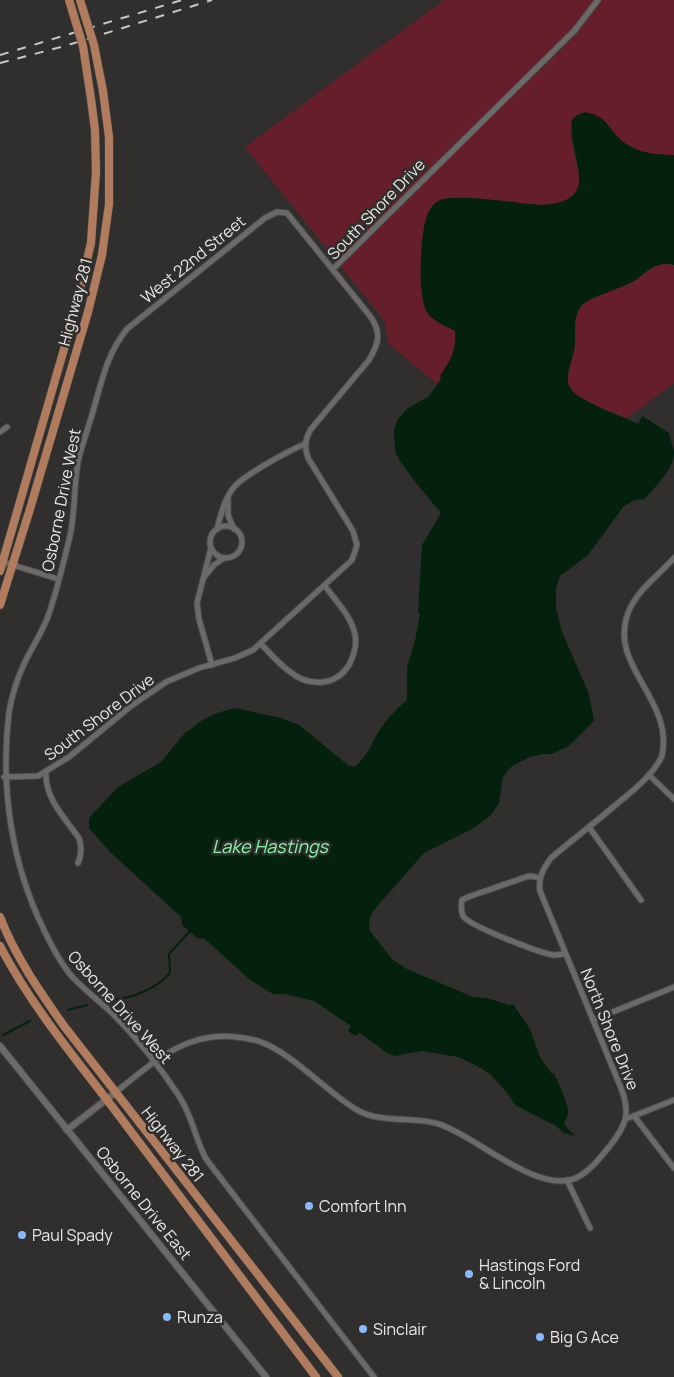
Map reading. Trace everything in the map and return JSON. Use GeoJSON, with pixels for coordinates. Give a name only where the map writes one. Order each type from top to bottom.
{"type":"FeatureCollection","features":[{"type":"Feature","properties":{"kind":"highway","name":"Highway 281"},"geometry":{"type":"LineString","coordinates":[[0,571],[75,310],[91,243],[96,172],[95,130],[83,46],[69,0]]}},
{"type":"Feature","properties":{"kind":"highway","name":"Highway 281"},"geometry":{"type":"LineString","coordinates":[[0,605],[85,321],[102,255],[108,204],[108,137],[103,91],[94,45],[80,0]]}},
{"type":"Feature","properties":{"kind":"highway","name":"Highway 281"},"geometry":{"type":"LineString","coordinates":[[0,917],[46,1001],[164,1156],[338,1377]]}},
{"type":"Feature","properties":{"kind":"highway","name":"Highway 281"},"geometry":{"type":"LineString","coordinates":[[0,946],[15,974],[40,1012],[316,1377]]}},
{"type":"Feature","properties":{"kind":"street","name":"South Shore Drive"},"geometry":{"type":"LineString","coordinates":[[4,777],[38,776],[46,772],[69,757],[132,706],[166,682],[199,668],[243,655],[261,644],[352,560],[357,544],[353,531],[308,458],[305,444],[306,437],[311,429],[369,360],[378,340],[375,323],[333,269],[575,30],[598,0]]}},
{"type":"Feature","properties":{"kind":"street","name":"West 22nd Street"},"geometry":{"type":"LineString","coordinates":[[136,322],[266,217],[277,212],[287,213],[333,269]]}},
{"type":"Feature","properties":{"kind":"street","name":"Osborne Drive West"},"geometry":{"type":"LineString","coordinates":[[136,322],[126,329],[114,347],[105,370],[78,462],[71,532],[47,620],[24,664],[13,694],[6,733],[4,777],[8,818],[15,856],[24,884],[47,937],[68,972],[125,1026],[154,1062],[190,1114],[198,1144],[206,1159],[374,1377]]}},
{"type":"Feature","properties":{"kind":"street"},"geometry":{"type":"LineString","coordinates":[[0,432],[7,427]]}},
{"type":"Feature","properties":{"kind":"street"},"geometry":{"type":"LineString","coordinates":[[212,665],[197,612],[197,604],[211,548],[210,538],[217,529],[222,510],[236,485],[292,449],[305,444]]}},
{"type":"Feature","properties":{"kind":"street"},"geometry":{"type":"LineString","coordinates":[[205,576],[214,565],[234,555],[240,548],[240,536],[228,515],[228,498]]}},
{"type":"Feature","properties":{"kind":"street"},"geometry":{"type":"LineString","coordinates":[[217,529],[225,526],[234,528]]}},
{"type":"Feature","properties":{"kind":"street"},"geometry":{"type":"LineString","coordinates":[[211,548],[216,554],[225,558]]}},
{"type":"Feature","properties":{"kind":"street"},"geometry":{"type":"LineString","coordinates":[[653,689],[629,651],[624,631],[628,612],[633,603],[674,558]]}},
{"type":"Feature","properties":{"kind":"street"},"geometry":{"type":"LineString","coordinates":[[2,561],[58,579]]}},
{"type":"Feature","properties":{"kind":"street"},"geometry":{"type":"LineString","coordinates":[[668,564],[674,569]]}},
{"type":"Feature","properties":{"kind":"street"},"geometry":{"type":"LineString","coordinates":[[261,644],[288,671],[308,681],[317,683],[327,682],[335,679],[343,672],[355,648],[354,630],[325,586]]}},
{"type":"Feature","properties":{"kind":"street"},"geometry":{"type":"LineString","coordinates":[[540,878],[545,865],[551,858],[650,776],[663,755],[668,735],[667,724]]}},
{"type":"Feature","properties":{"kind":"street"},"geometry":{"type":"LineString","coordinates":[[46,772],[49,797],[82,844],[78,863]]}},
{"type":"Feature","properties":{"kind":"street"},"geometry":{"type":"LineString","coordinates":[[650,776],[674,799]]}},
{"type":"Feature","properties":{"kind":"street"},"geometry":{"type":"LineString","coordinates":[[590,827],[641,900]]}},
{"type":"Feature","properties":{"kind":"street","name":"North Shore Drive"},"geometry":{"type":"LineString","coordinates":[[565,954],[553,955],[478,928],[463,916],[462,900],[526,877],[540,878],[540,891],[625,1099],[626,1119]]}},
{"type":"Feature","properties":{"kind":"street"},"geometry":{"type":"LineString","coordinates":[[593,1020],[674,987]]}},
{"type":"Feature","properties":{"kind":"street"},"geometry":{"type":"LineString","coordinates":[[67,1130],[154,1062],[177,1048],[199,1038],[223,1036],[258,1041],[282,1054],[351,1106],[368,1115],[440,1124],[538,1177],[552,1181],[575,1178],[589,1168],[616,1138],[622,1130],[626,1119],[674,1100]]}},
{"type":"Feature","properties":{"kind":"street","name":"Osborne Drive East"},"geometry":{"type":"LineString","coordinates":[[0,1046],[266,1377]]}},
{"type":"Feature","properties":{"kind":"street"},"geometry":{"type":"LineString","coordinates":[[634,1116],[674,1168]]}},
{"type":"Feature","properties":{"kind":"street"},"geometry":{"type":"LineString","coordinates":[[567,1180],[590,1228]]}},
{"type":"Feature","properties":{"kind":"shaded area"},"geometry":{"type":"Polygon","coordinates":[[[444,0],[674,0],[674,155],[638,150],[621,140],[606,122],[600,118],[594,115],[577,115],[571,129],[579,179],[578,188],[572,196],[561,202],[542,205],[449,198],[440,200],[434,205],[429,211],[423,231],[421,292],[429,315],[455,331],[455,344],[452,355],[437,384],[388,343],[385,323],[380,315],[245,147],[444,0]]]}},
{"type":"Feature","properties":{"kind":"shaded area"},"geometry":{"type":"Polygon","coordinates":[[[657,265],[674,265],[674,383],[627,418],[576,395],[567,381],[575,345],[576,315],[583,303],[634,281],[657,265]]]}},
{"type":"Feature","properties":{"kind":"water","name":"Lake Hastings"},"geometry":{"type":"Polygon","coordinates":[[[586,112],[601,118],[622,141],[635,149],[650,153],[674,155],[674,265],[655,266],[629,284],[582,305],[575,325],[575,345],[568,373],[569,384],[576,394],[592,404],[638,424],[642,416],[669,433],[674,452],[673,459],[659,483],[645,499],[635,500],[624,506],[588,555],[560,576],[556,588],[556,608],[562,632],[589,694],[594,721],[569,746],[552,754],[530,757],[511,767],[503,777],[499,803],[490,816],[472,829],[424,853],[373,911],[369,921],[370,931],[392,959],[407,969],[473,997],[487,998],[509,1005],[513,1004],[530,1029],[540,1057],[551,1073],[554,1073],[568,1109],[568,1116],[564,1124],[575,1136],[564,1133],[556,1126],[515,1105],[490,1074],[477,1066],[458,1057],[422,1051],[395,1056],[387,1053],[360,1033],[355,1036],[348,1031],[351,1026],[314,1001],[285,994],[273,994],[249,979],[205,939],[197,938],[182,925],[181,917],[109,851],[89,828],[89,818],[118,787],[161,762],[184,734],[201,721],[217,713],[235,708],[281,718],[299,725],[348,765],[354,767],[365,756],[386,721],[407,700],[407,667],[415,641],[420,614],[418,613],[422,545],[441,513],[400,461],[395,451],[394,429],[398,419],[408,408],[428,397],[441,379],[440,376],[452,355],[455,344],[455,331],[432,318],[424,304],[421,262],[423,231],[426,219],[435,203],[449,198],[475,198],[542,205],[561,202],[573,195],[578,186],[579,175],[572,134],[572,120],[577,115],[586,112]]]}},
{"type":"Feature","properties":{"kind":"waterway"},"geometry":{"type":"LineString","coordinates":[[112,1000],[144,992],[164,979],[170,973],[169,954],[190,931]]}},
{"type":"Feature","properties":{"kind":"waterway"},"geometry":{"type":"LineString","coordinates":[[68,1010],[87,1005]]}},
{"type":"Feature","properties":{"kind":"waterway"},"geometry":{"type":"LineString","coordinates":[[3,1035],[30,1021]]}},
{"type":"Feature","properties":{"kind":"railway"},"geometry":{"type":"LineString","coordinates":[[0,55],[182,0]]}},
{"type":"Feature","properties":{"kind":"railway"},"geometry":{"type":"LineString","coordinates":[[0,63],[65,46],[212,0]]}},
{"type":"Feature","properties":{"kind":"place","name":"Comfort Inn"},"geometry":{"type":"Point","coordinates":[309,1206]}},
{"type":"Feature","properties":{"kind":"place","name":"Paul Spady"},"geometry":{"type":"Point","coordinates":[22,1235]}},
{"type":"Feature","properties":{"kind":"place","name":"Hastings Ford & Lincoln"},"geometry":{"type":"Point","coordinates":[469,1274]}},
{"type":"Feature","properties":{"kind":"place","name":"Runza"},"geometry":{"type":"Point","coordinates":[167,1317]}},
{"type":"Feature","properties":{"kind":"place","name":"Sinclair"},"geometry":{"type":"Point","coordinates":[363,1329]}},
{"type":"Feature","properties":{"kind":"place","name":"Big G Ace"},"geometry":{"type":"Point","coordinates":[540,1337]}}]}
